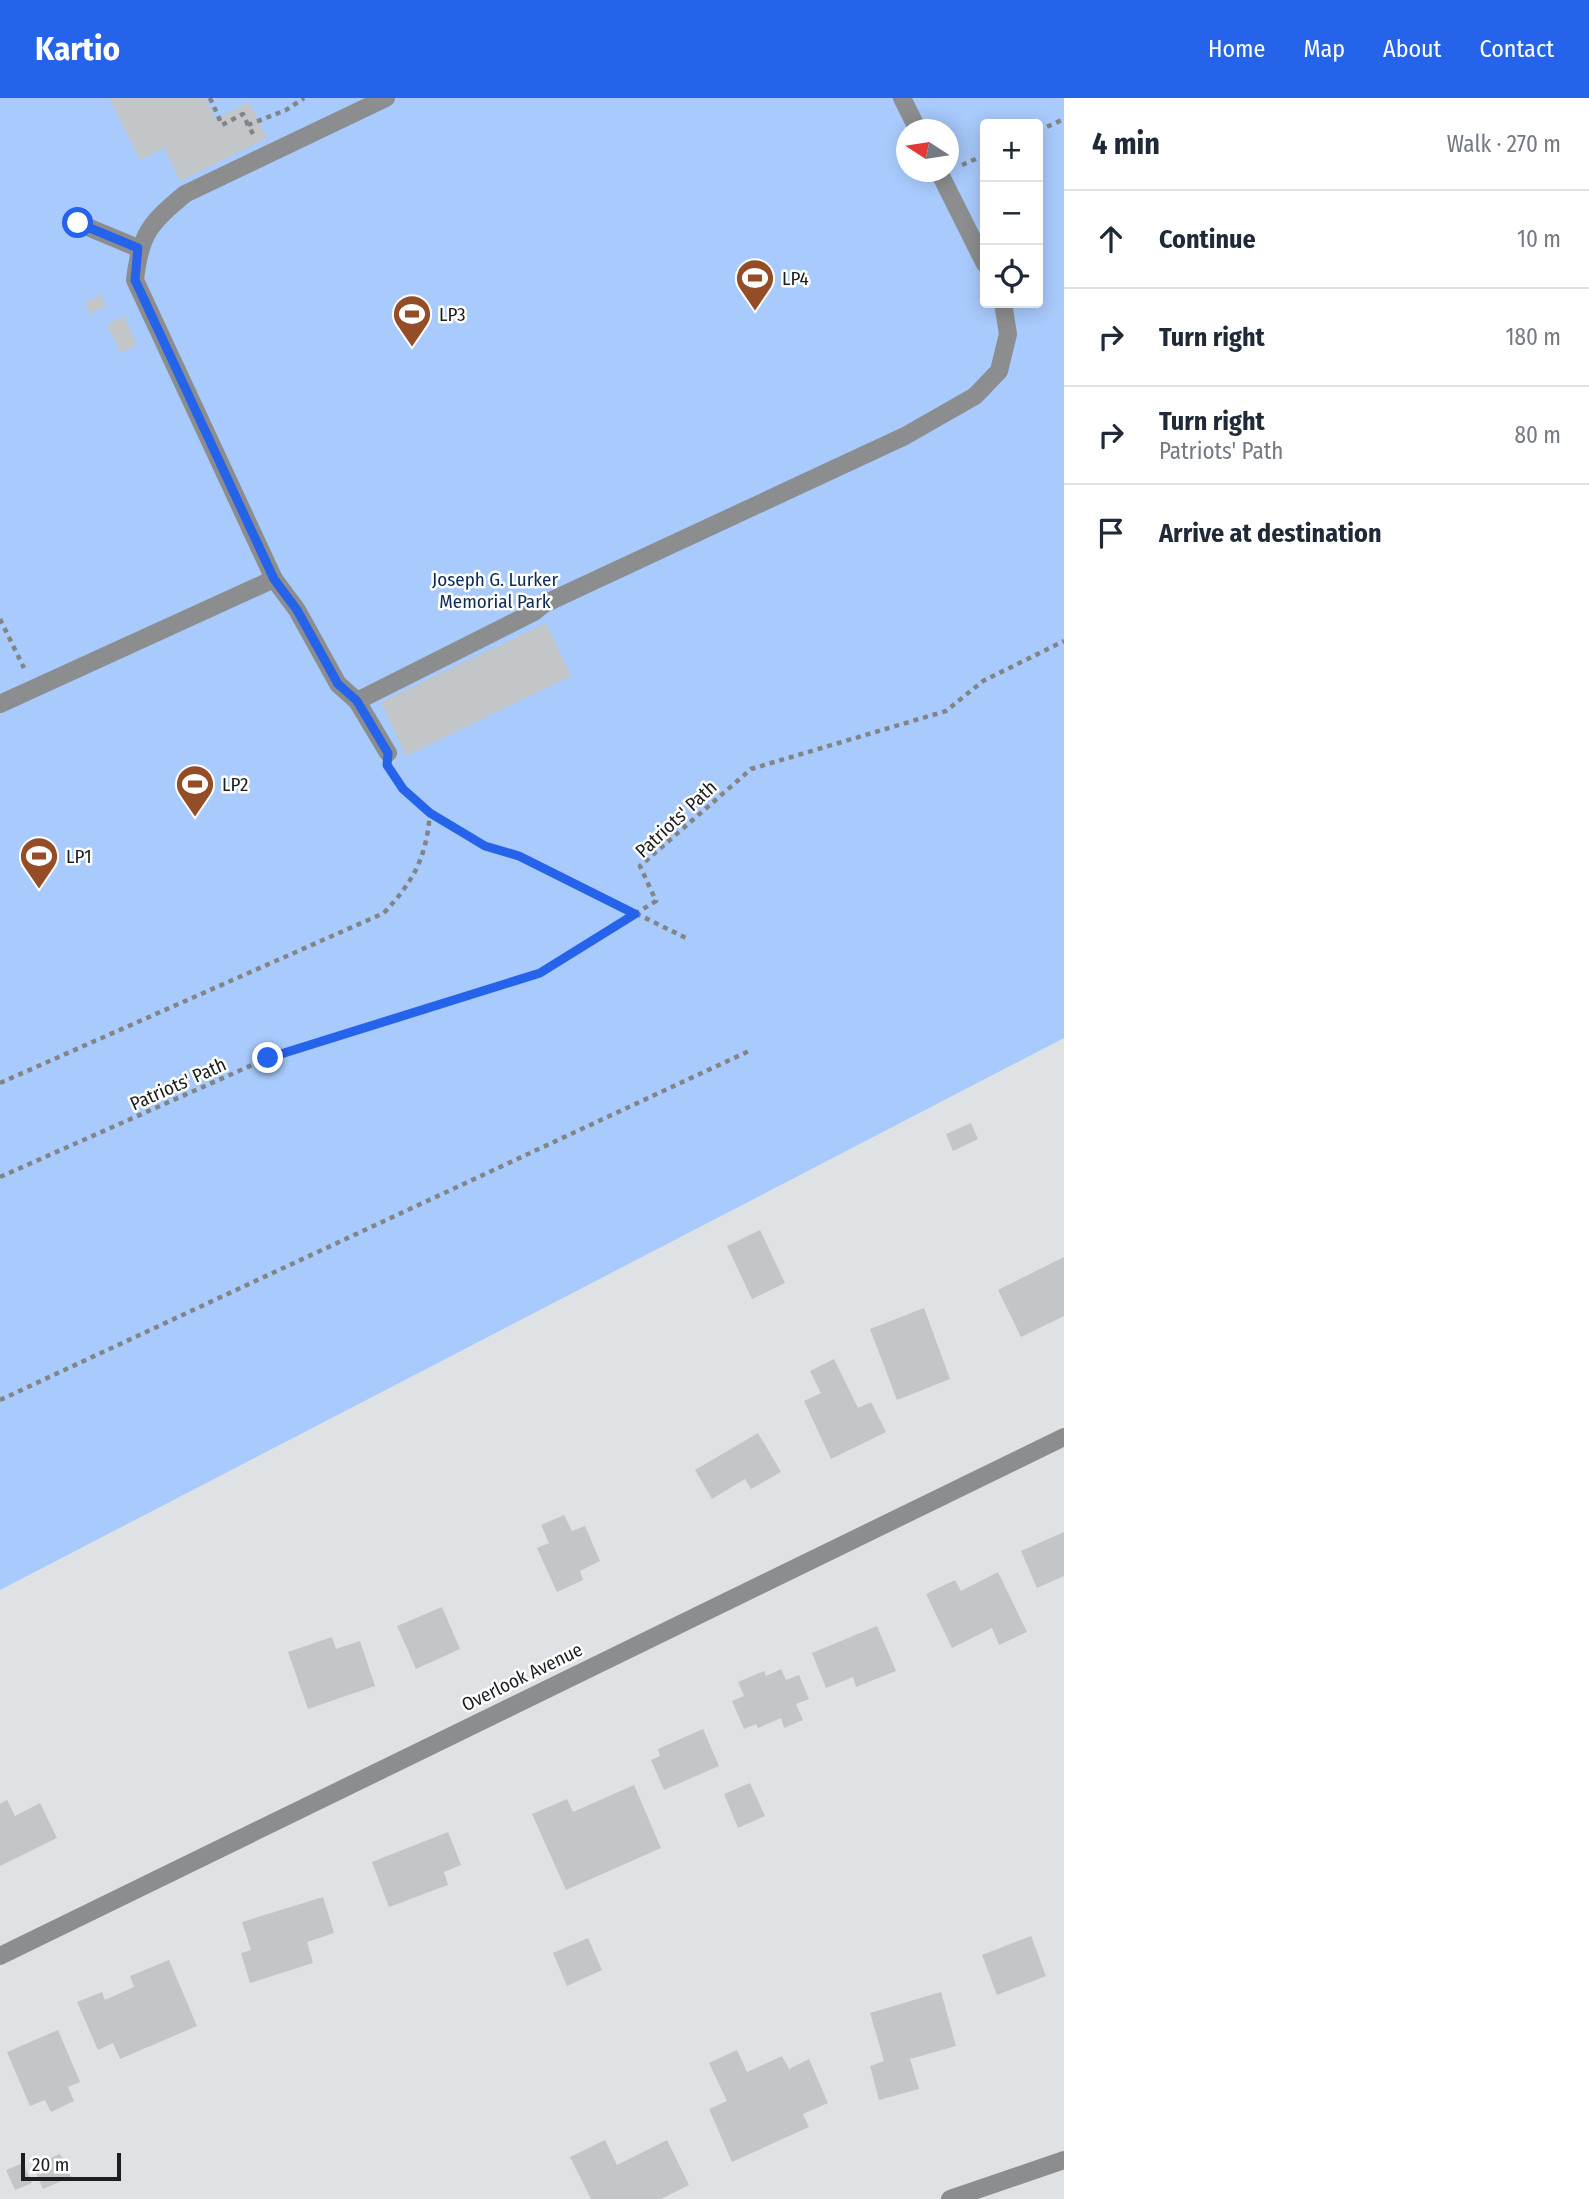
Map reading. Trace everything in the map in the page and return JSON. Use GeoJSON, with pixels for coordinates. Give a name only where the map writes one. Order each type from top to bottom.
{"type":"FeatureCollection","features":[{"type":"Feature","properties":{"kind":"street"},"geometry":{"type":"LineString","coordinates":[[386,98],[186,194],[157,217],[138,248],[135,280],[274,579],[297,610],[338,684],[357,701],[388,753]]}},
{"type":"Feature","properties":{"kind":"street"},"geometry":{"type":"LineString","coordinates":[[902,98],[912,119]]}},
{"type":"Feature","properties":{"kind":"street"},"geometry":{"type":"LineString","coordinates":[[944,182],[980,254]]}},
{"type":"Feature","properties":{"kind":"street"},"geometry":{"type":"LineString","coordinates":[[78,223],[138,248]]}},
{"type":"Feature","properties":{"kind":"street"},"geometry":{"type":"LineString","coordinates":[[357,701],[534,612],[544,604],[905,436],[975,396],[999,371],[1008,334],[1004,308]]}},
{"type":"Feature","properties":{"kind":"street"},"geometry":{"type":"LineString","coordinates":[[0,704],[274,579]]}},
{"type":"Feature","properties":{"kind":"street","name":"Overlook Avenue"},"geometry":{"type":"LineString","coordinates":[[0,1956],[1064,1437]]}},
{"type":"Feature","properties":{"kind":"street"},"geometry":{"type":"LineString","coordinates":[[950,2199],[1064,2160]]}},
{"type":"Feature","properties":{"kind":"path"},"geometry":{"type":"LineString","coordinates":[[209,98],[222,125],[243,114],[248,124]]}},
{"type":"Feature","properties":{"kind":"path"},"geometry":{"type":"LineString","coordinates":[[1043,129],[1064,119]]}},
{"type":"Feature","properties":{"kind":"path"},"geometry":{"type":"LineString","coordinates":[[961,166],[980,157]]}},
{"type":"Feature","properties":{"kind":"path"},"geometry":{"type":"LineString","coordinates":[[0,618],[34,688]]}},
{"type":"Feature","properties":{"kind":"path","name":"Patriots' Path"},"geometry":{"type":"LineString","coordinates":[[0,1177],[268,1058],[540,973],[656,901],[640,866],[751,769],[946,710],[983,681],[1064,641]]}},
{"type":"Feature","properties":{"kind":"path"},"geometry":{"type":"LineString","coordinates":[[388,753],[387,765],[403,789],[430,813],[485,846],[519,856],[686,938]]}},
{"type":"Feature","properties":{"kind":"path"},"geometry":{"type":"LineString","coordinates":[[0,1083],[384,913],[410,883],[428,840],[430,813]]}},
{"type":"Feature","properties":{"kind":"path"},"geometry":{"type":"LineString","coordinates":[[0,1399],[749,1051]]}},
{"type":"Feature","properties":{"kind":"green space","name":"Joseph G. Lurker Memorial Park"},"geometry":{"type":"Polygon","coordinates":[[[0,98],[1064,98],[1064,1038],[0,1590],[0,98]]]}},
{"type":"Feature","properties":{"kind":"building"},"geometry":{"type":"Polygon","coordinates":[[[109,98],[205,98],[216,119],[249,102],[267,138],[180,181],[164,148],[140,160],[109,98]]]}},
{"type":"Feature","properties":{"kind":"building"},"geometry":{"type":"Polygon","coordinates":[[[101,294],[106,306],[90,314],[85,303],[101,294]]]}},
{"type":"Feature","properties":{"kind":"building"},"geometry":{"type":"Polygon","coordinates":[[[124,316],[137,345],[121,353],[107,325],[124,316]]]}},
{"type":"Feature","properties":{"kind":"building"},"geometry":{"type":"Polygon","coordinates":[[[546,623],[571,676],[406,756],[381,702],[546,623]]]}},
{"type":"Feature","properties":{"kind":"building"},"geometry":{"type":"Polygon","coordinates":[[[971,1123],[978,1139],[953,1151],[946,1134],[971,1123]]]}},
{"type":"Feature","properties":{"kind":"building"},"geometry":{"type":"Polygon","coordinates":[[[760,1230],[785,1283],[752,1299],[727,1246],[760,1230]]]}},
{"type":"Feature","properties":{"kind":"building"},"geometry":{"type":"Polygon","coordinates":[[[1064,1257],[1064,1316],[1021,1337],[998,1290],[1064,1257]]]}},
{"type":"Feature","properties":{"kind":"building"},"geometry":{"type":"Polygon","coordinates":[[[924,1308],[950,1379],[897,1400],[870,1329],[924,1308]]]}},
{"type":"Feature","properties":{"kind":"building"},"geometry":{"type":"Polygon","coordinates":[[[834,1359],[858,1408],[871,1402],[886,1432],[831,1459],[804,1401],[821,1393],[810,1371],[834,1359]]]}},
{"type":"Feature","properties":{"kind":"building"},"geometry":{"type":"Polygon","coordinates":[[[758,1433],[781,1472],[751,1489],[745,1479],[712,1499],[695,1470],[758,1433]]]}},
{"type":"Feature","properties":{"kind":"building"},"geometry":{"type":"Polygon","coordinates":[[[564,1515],[572,1531],[585,1526],[600,1561],[580,1571],[583,1580],[557,1592],[537,1548],[549,1543],[541,1525],[564,1515]]]}},
{"type":"Feature","properties":{"kind":"building"},"geometry":{"type":"Polygon","coordinates":[[[1064,1532],[1064,1576],[1037,1588],[1021,1551],[1064,1532]]]}},
{"type":"Feature","properties":{"kind":"building"},"geometry":{"type":"Polygon","coordinates":[[[998,1572],[1027,1632],[999,1645],[992,1628],[952,1648],[926,1594],[955,1580],[961,1591],[998,1572]]]}},
{"type":"Feature","properties":{"kind":"building"},"geometry":{"type":"Polygon","coordinates":[[[442,1607],[460,1649],[416,1669],[397,1626],[442,1607]]]}},
{"type":"Feature","properties":{"kind":"building"},"geometry":{"type":"Polygon","coordinates":[[[877,1626],[896,1671],[856,1687],[853,1677],[826,1688],[812,1653],[877,1626]]]}},
{"type":"Feature","properties":{"kind":"building"},"geometry":{"type":"Polygon","coordinates":[[[332,1637],[336,1649],[360,1641],[375,1686],[308,1709],[288,1652],[332,1637]]]}},
{"type":"Feature","properties":{"kind":"building"},"geometry":{"type":"Polygon","coordinates":[[[781,1669],[786,1680],[799,1675],[809,1699],[796,1704],[803,1720],[784,1728],[781,1718],[758,1728],[756,1724],[744,1729],[732,1701],[744,1696],[738,1682],[764,1671],[766,1676],[781,1669]]]}},
{"type":"Feature","properties":{"kind":"building"},"geometry":{"type":"Polygon","coordinates":[[[703,1729],[719,1766],[664,1790],[651,1760],[660,1756],[658,1749],[703,1729]]]}},
{"type":"Feature","properties":{"kind":"building"},"geometry":{"type":"Polygon","coordinates":[[[750,1783],[765,1816],[738,1828],[724,1794],[750,1783]]]}},
{"type":"Feature","properties":{"kind":"building"},"geometry":{"type":"Polygon","coordinates":[[[634,1785],[661,1848],[566,1890],[532,1814],[567,1799],[573,1812],[634,1785]]]}},
{"type":"Feature","properties":{"kind":"building"},"geometry":{"type":"Polygon","coordinates":[[[7,1800],[15,1816],[40,1803],[57,1838],[0,1866],[0,1804],[7,1800]]]}},
{"type":"Feature","properties":{"kind":"building"},"geometry":{"type":"Polygon","coordinates":[[[448,1832],[461,1865],[444,1872],[448,1885],[389,1907],[372,1862],[448,1832]]]}},
{"type":"Feature","properties":{"kind":"building"},"geometry":{"type":"Polygon","coordinates":[[[323,1897],[334,1933],[307,1942],[313,1963],[250,1983],[241,1953],[251,1950],[242,1922],[323,1897]]]}},
{"type":"Feature","properties":{"kind":"building"},"geometry":{"type":"Polygon","coordinates":[[[1031,1936],[1046,1976],[997,1995],[982,1955],[1031,1936]]]}},
{"type":"Feature","properties":{"kind":"building"},"geometry":{"type":"Polygon","coordinates":[[[588,1938],[602,1970],[567,1986],[553,1953],[588,1938]]]}},
{"type":"Feature","properties":{"kind":"building"},"geometry":{"type":"Polygon","coordinates":[[[169,1960],[197,2026],[120,2059],[113,2043],[98,2050],[77,2002],[102,1992],[105,2000],[134,1987],[130,1976],[169,1960]]]}},
{"type":"Feature","properties":{"kind":"building"},"geometry":{"type":"Polygon","coordinates":[[[941,1992],[956,2046],[910,2059],[919,2089],[879,2100],[870,2066],[884,2061],[870,2013],[941,1992]]]}},
{"type":"Feature","properties":{"kind":"building"},"geometry":{"type":"Polygon","coordinates":[[[58,2030],[80,2082],[68,2087],[74,2101],[51,2112],[45,2100],[30,2106],[7,2052],[58,2030]]]}},
{"type":"Feature","properties":{"kind":"building"},"geometry":{"type":"Polygon","coordinates":[[[737,2050],[747,2072],[782,2056],[789,2069],[809,2059],[828,2103],[803,2114],[809,2127],[732,2162],[709,2109],[727,2101],[709,2063],[737,2050]]]}},
{"type":"Feature","properties":{"kind":"building"},"geometry":{"type":"Polygon","coordinates":[[[605,2140],[617,2165],[667,2140],[689,2185],[661,2199],[591,2199],[570,2157],[605,2140]]]}},
{"type":"Feature","properties":{"kind":"building"},"geometry":{"type":"Polygon","coordinates":[[[60,2154],[71,2177],[43,2189],[33,2166],[60,2154]]]}},
{"type":"Feature","properties":{"kind":"building"},"geometry":{"type":"Polygon","coordinates":[[[23,2163],[32,2183],[15,2190],[6,2170],[23,2163]]]}},
{"type":"Feature","properties":{"kind":"place","name":"LP4"},"geometry":{"type":"Point","coordinates":[755,312]}},
{"type":"Feature","properties":{"kind":"place","name":"LP3"},"geometry":{"type":"Point","coordinates":[412,348]}},
{"type":"Feature","properties":{"kind":"place","name":"LP2"},"geometry":{"type":"Point","coordinates":[195,818]}},
{"type":"Feature","properties":{"kind":"place","name":"LP1"},"geometry":{"type":"Point","coordinates":[39,890]}},
{"type":"Feature","properties":{"kind":"route"},"geometry":{"type":"LineString","coordinates":[[78,223],[138,248],[135,280],[274,579],[297,610],[338,684],[357,701],[388,753],[387,765],[403,789],[430,813],[485,846],[519,856],[635,914],[540,973],[268,1058]]}}]}
